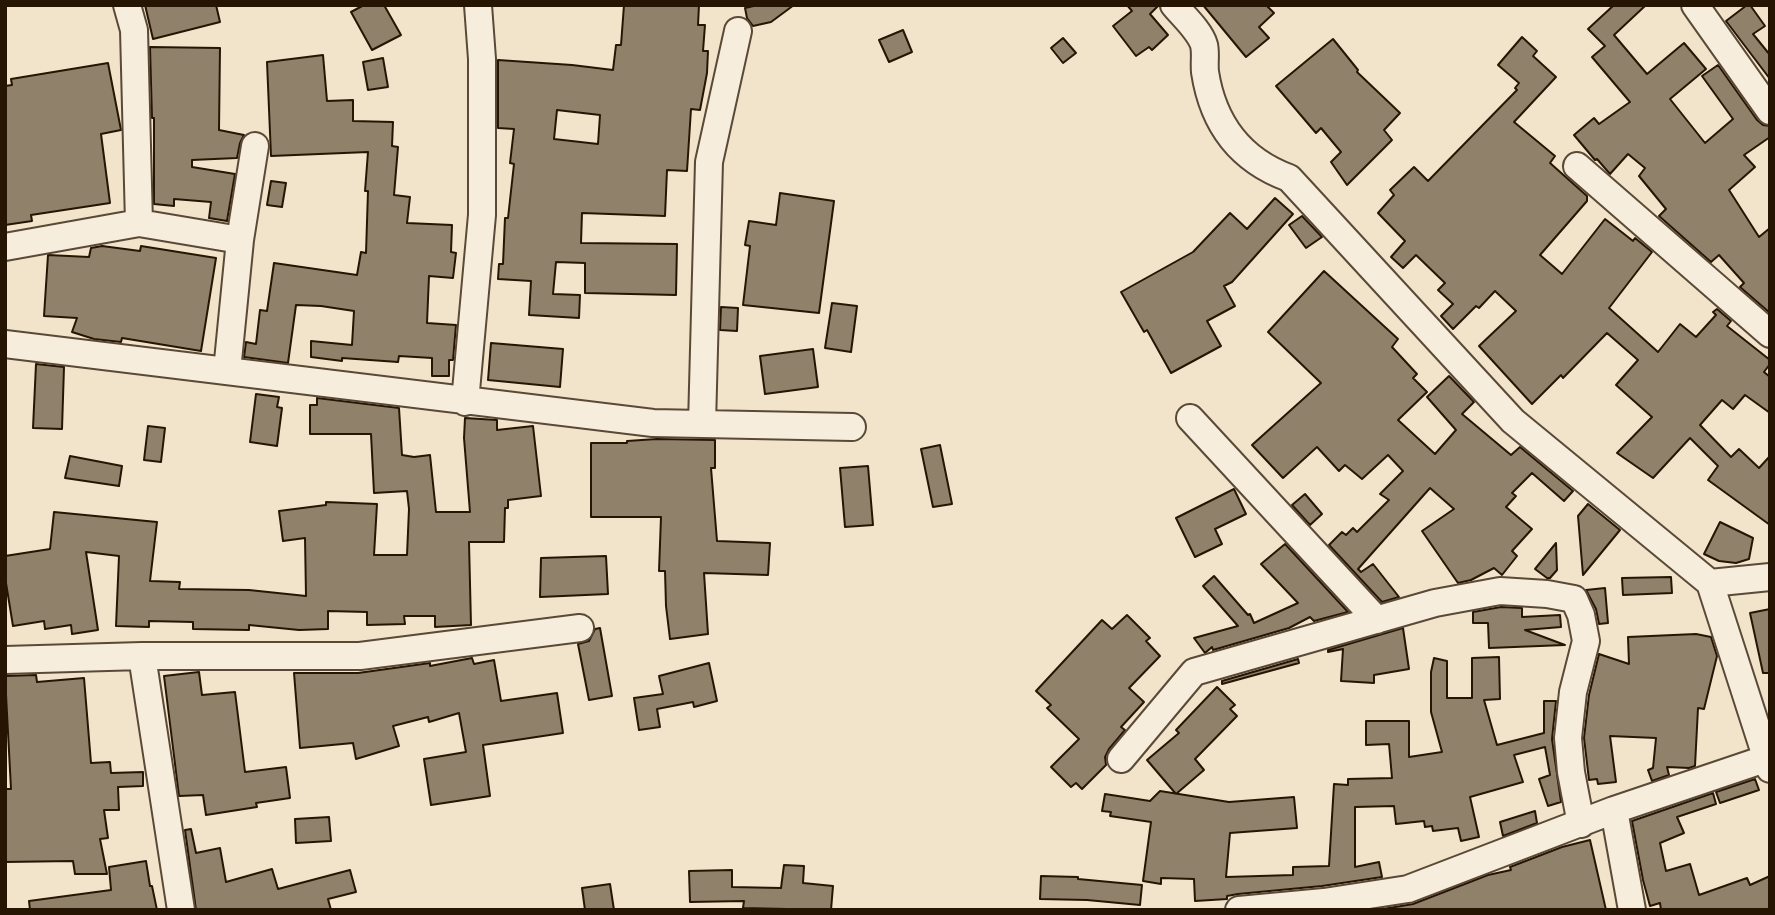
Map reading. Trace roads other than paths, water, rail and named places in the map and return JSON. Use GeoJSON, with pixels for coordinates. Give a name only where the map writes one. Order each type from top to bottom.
{"type":"FeatureCollection","features":[{"type":"Feature","properties":{"kind":"street"},"geometry":{"type":"LineString","coordinates":[[127,5],[134,30],[139,223]]}},
{"type":"Feature","properties":{"kind":"street"},"geometry":{"type":"LineString","coordinates":[[465,402],[482,215],[482,59],[478,5]]}},
{"type":"Feature","properties":{"kind":"street"},"geometry":{"type":"LineString","coordinates":[[1174,5],[1204,43],[1205,72],[1212,101],[1226,132],[1246,155],[1267,170],[1289,178],[1513,421],[1710,583],[1767,764],[1614,810],[1409,899],[1324,902],[1239,910]]}},
{"type":"Feature","properties":{"kind":"street"},"geometry":{"type":"LineString","coordinates":[[1695,5],[1767,101]]}},
{"type":"Feature","properties":{"kind":"street"},"geometry":{"type":"LineString","coordinates":[[702,424],[709,162],[738,31]]}},
{"type":"Feature","properties":{"kind":"street"},"geometry":{"type":"LineString","coordinates":[[227,372],[240,240],[255,146]]}},
{"type":"Feature","properties":{"kind":"street"},"geometry":{"type":"LineString","coordinates":[[1577,166],[1770,334]]}},
{"type":"Feature","properties":{"kind":"street"},"geometry":{"type":"LineString","coordinates":[[5,247],[139,223],[240,240]]}},
{"type":"Feature","properties":{"kind":"street"},"geometry":{"type":"LineString","coordinates":[[5,344],[653,423],[852,427]]}},
{"type":"Feature","properties":{"kind":"street"},"geometry":{"type":"LineString","coordinates":[[1191,418],[1377,621]]}},
{"type":"Feature","properties":{"kind":"street"},"geometry":{"type":"LineString","coordinates":[[1710,583],[1770,577]]}},
{"type":"Feature","properties":{"kind":"street"},"geometry":{"type":"LineString","coordinates":[[1121,759],[1194,672],[1435,603],[1500,591],[1547,594],[1574,599],[1581,615],[1586,641],[1573,692],[1568,738],[1571,772],[1581,824]]}},
{"type":"Feature","properties":{"kind":"street"},"geometry":{"type":"LineString","coordinates":[[5,660],[142,656],[360,656],[580,628]]}},
{"type":"Feature","properties":{"kind":"street"},"geometry":{"type":"LineString","coordinates":[[142,656],[181,910]]}},
{"type":"Feature","properties":{"kind":"street"},"geometry":{"type":"LineString","coordinates":[[1614,810],[1632,910]]}}]}
